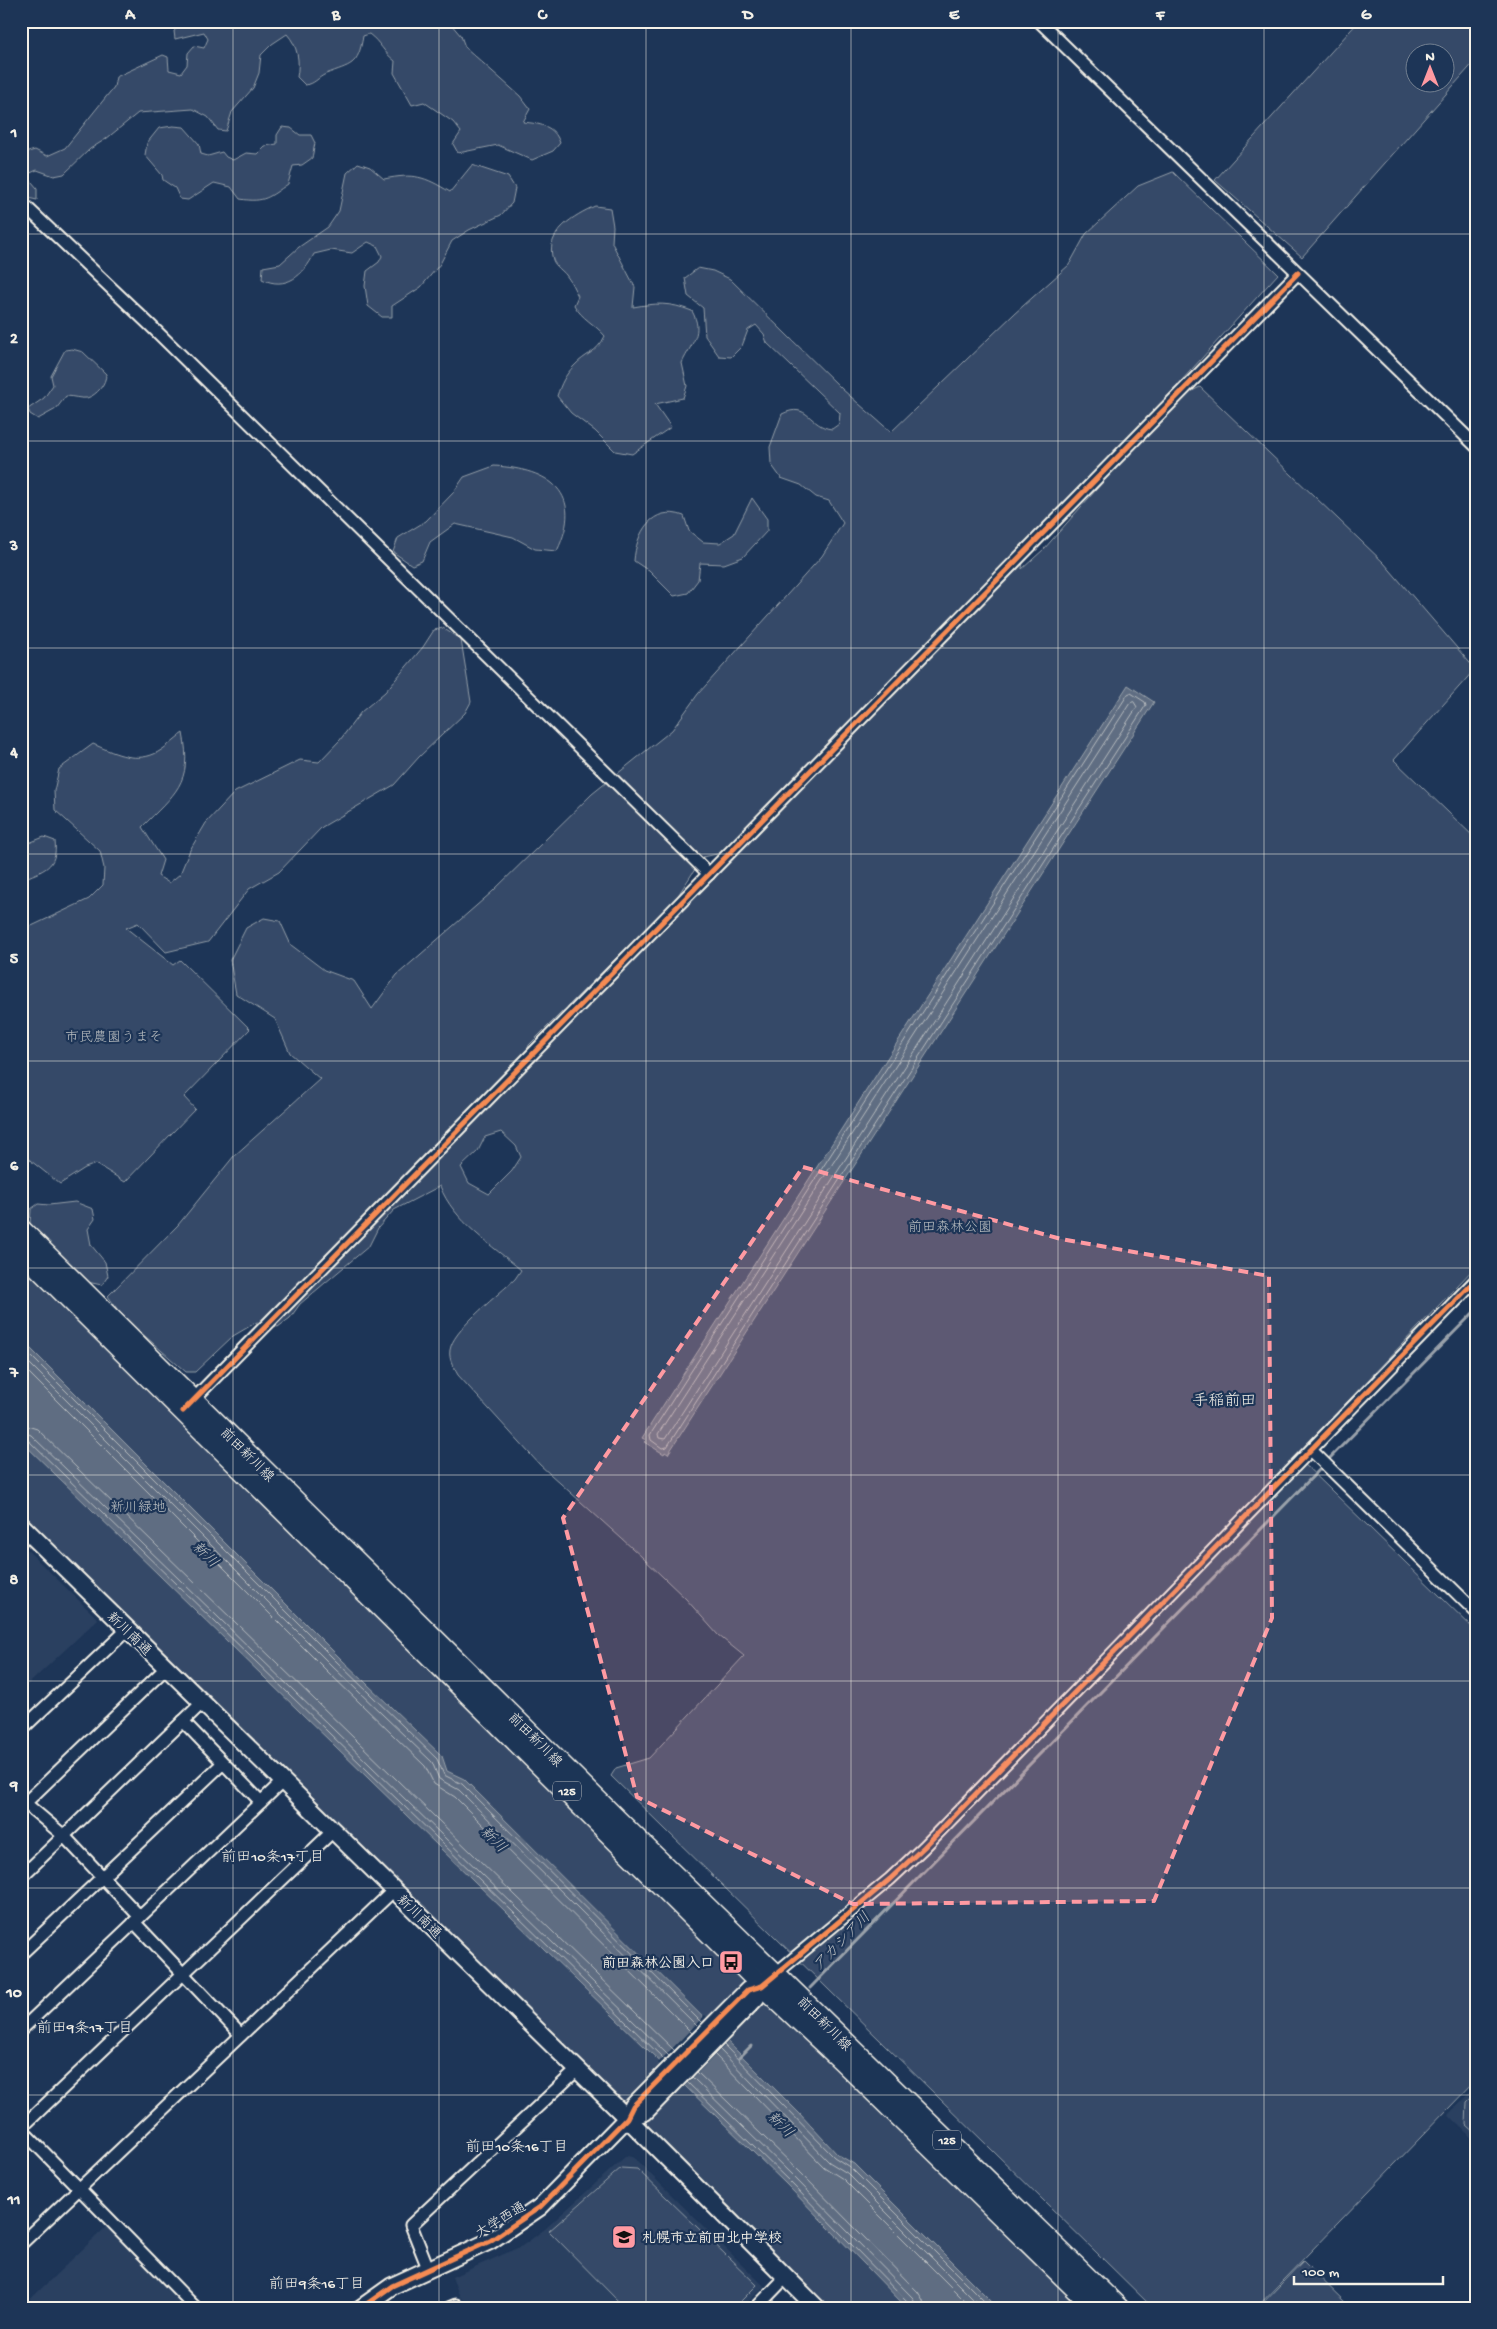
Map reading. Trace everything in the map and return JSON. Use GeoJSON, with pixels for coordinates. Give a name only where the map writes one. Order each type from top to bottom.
{"type":"FeatureCollection","features":[{"type":"Feature","properties":{"kind":"main road","name":"前田新川線"},"geometry":{"type":"LineString","coordinates":[[21,1229],[188,1405],[760,1987],[848,2067],[1095,2308]]}},
{"type":"Feature","properties":{"kind":"main road","name":"前田新川線"},"geometry":{"type":"LineString","coordinates":[[21,1251],[188,1405]]}},
{"type":"Feature","properties":{"kind":"main road","name":"前田新川線"},"geometry":{"type":"LineString","coordinates":[[760,1987],[1119,2308]]}},
{"type":"Feature","properties":{"kind":"street"},"geometry":{"type":"LineString","coordinates":[[1039,21],[1476,446]]}},
{"type":"Feature","properties":{"kind":"street"},"geometry":{"type":"LineString","coordinates":[[21,202],[157,332],[709,874]]}},
{"type":"Feature","properties":{"kind":"street"},"geometry":{"type":"LineString","coordinates":[[188,1405],[1298,273]]}},
{"type":"Feature","properties":{"kind":"street"},"geometry":{"type":"LineString","coordinates":[[760,1987],[890,1879],[924,1847],[1314,1452],[1476,1280]]}},
{"type":"Feature","properties":{"kind":"street"},"geometry":{"type":"LineString","coordinates":[[1314,1452],[1476,1612]]}},
{"type":"Feature","properties":{"kind":"street","name":"新川南通"},"geometry":{"type":"LineString","coordinates":[[21,1525],[627,2118],[817,2308]]}},
{"type":"Feature","properties":{"kind":"street"},"geometry":{"type":"LineString","coordinates":[[21,1730],[127,1630]]}},
{"type":"Feature","properties":{"kind":"street"},"geometry":{"type":"LineString","coordinates":[[166,1668],[23,1805],[64,1836],[241,2035]]}},
{"type":"Feature","properties":{"kind":"street"},"geometry":{"type":"LineString","coordinates":[[21,1877],[202,1703]]}},
{"type":"Feature","properties":{"kind":"street"},"geometry":{"type":"LineString","coordinates":[[183,1721],[261,1802]]}},
{"type":"Feature","properties":{"kind":"street"},"geometry":{"type":"LineString","coordinates":[[21,1954],[223,1762]]}},
{"type":"Feature","properties":{"kind":"street"},"geometry":{"type":"LineString","coordinates":[[21,2030],[282,1782]]}},
{"type":"Feature","properties":{"kind":"street"},"geometry":{"type":"LineString","coordinates":[[196,2308],[21,2129],[333,1831]]}},
{"type":"Feature","properties":{"kind":"street"},"geometry":{"type":"LineString","coordinates":[[21,2244],[394,1890]]}},
{"type":"Feature","properties":{"kind":"street","name":"大学西通"},"geometry":{"type":"LineString","coordinates":[[361,2308],[392,2286],[490,2240],[540,2207],[760,1987]]}},
{"type":"Feature","properties":{"kind":"street"},"geometry":{"type":"LineString","coordinates":[[428,2268],[411,2225],[578,2070]]}},
{"type":"Feature","properties":{"kind":"street"},"geometry":{"type":"LineString","coordinates":[[756,2308],[786,2277]]}},
{"type":"Feature","properties":{"kind":"street"},"geometry":{"type":"LineString","coordinates":[[449,2308],[456,2305],[459,2308]]}},
{"type":"Feature","properties":{"kind":"highlighted area"},"geometry":{"type":"Polygon","coordinates":[[[803,1167],[1061,1239],[1269,1276],[1272,1618],[1154,1901],[853,1904],[637,1797],[563,1518],[803,1167]]]}},
{"type":"Feature","properties":{"kind":"shaded area"},"geometry":{"type":"Polygon","coordinates":[[[21,1544],[98,1619],[21,1691],[21,1544]]]}},
{"type":"Feature","properties":{"kind":"shaded area"},"geometry":{"type":"Polygon","coordinates":[[[1476,2086],[1476,2142],[1448,2115],[1476,2086]]]}},
{"type":"Feature","properties":{"kind":"shaded area","name":"札幌市立前田北中学校"},"geometry":{"type":"Polygon","coordinates":[[[626,2156],[633,2157],[764,2286],[742,2308],[471,2308],[460,2297],[452,2277],[522,2246],[545,2229],[626,2156]]]}},
{"type":"Feature","properties":{"kind":"shaded area"},"geometry":{"type":"Polygon","coordinates":[[[107,2226],[190,2308],[21,2308],[107,2226]]]}},
{"type":"Feature","properties":{"kind":"green space"},"geometry":{"type":"Polygon","coordinates":[[[185,21],[424,21],[428,26],[451,24],[461,36],[465,47],[520,96],[530,109],[523,122],[546,126],[554,132],[560,143],[553,151],[532,160],[498,145],[458,153],[453,144],[461,132],[453,122],[424,102],[412,105],[394,73],[395,61],[369,34],[363,36],[359,54],[352,63],[305,85],[297,77],[297,54],[294,44],[287,34],[272,44],[261,55],[259,73],[253,88],[232,112],[226,131],[218,130],[208,117],[193,109],[138,113],[106,139],[90,149],[64,174],[54,176],[37,170],[26,175],[37,188],[37,200],[28,198],[21,192],[21,154],[35,150],[47,156],[65,148],[114,87],[116,77],[163,55],[168,57],[169,70],[181,73],[187,65],[188,53],[194,46],[204,48],[208,39],[204,32],[175,39],[174,31],[185,21]]]}},
{"type":"Feature","properties":{"kind":"green space"},"geometry":{"type":"Polygon","coordinates":[[[1359,21],[1476,21],[1476,60],[1454,85],[1454,42],[1404,42],[1404,92],[1448,92],[1302,257],[1215,180],[1359,21]]]}},
{"type":"Feature","properties":{"kind":"green space"},"geometry":{"type":"Polygon","coordinates":[[[184,127],[199,144],[201,154],[208,156],[222,152],[226,157],[233,160],[246,153],[257,154],[265,146],[277,144],[277,135],[282,127],[291,128],[300,135],[311,135],[315,143],[312,158],[302,165],[293,166],[288,184],[266,198],[255,200],[240,199],[231,187],[214,183],[188,200],[180,199],[175,188],[163,180],[162,175],[145,155],[147,143],[159,128],[184,127]]]}},
{"type":"Feature","properties":{"kind":"green space"},"geometry":{"type":"Polygon","coordinates":[[[358,163],[370,167],[384,179],[403,176],[418,177],[433,182],[450,192],[472,165],[508,177],[515,188],[512,203],[501,215],[469,230],[452,241],[440,264],[421,287],[392,306],[392,317],[382,317],[368,306],[365,286],[367,271],[379,262],[382,256],[377,246],[368,242],[352,253],[331,250],[314,254],[310,262],[299,274],[286,282],[271,282],[262,279],[263,267],[280,264],[299,247],[328,227],[339,211],[347,173],[358,163]]]}},
{"type":"Feature","properties":{"kind":"green space","name":"前田森林公園"},"geometry":{"type":"Polygon","coordinates":[[[1173,172],[1278,274],[1163,401],[1026,542],[1022,569],[1044,549],[1176,399],[1200,387],[1384,563],[1475,669],[1394,760],[1476,839],[1476,1266],[1296,1456],[1476,1631],[1476,2080],[1256,2308],[1153,2308],[611,1776],[616,1768],[649,1758],[744,1656],[718,1635],[686,1599],[642,1557],[540,1465],[458,1375],[451,1361],[450,1354],[455,1338],[470,1320],[515,1279],[521,1270],[464,1222],[446,1199],[440,1186],[394,1210],[378,1228],[369,1246],[300,1304],[290,1318],[278,1327],[257,1322],[233,1336],[195,1372],[186,1372],[122,1316],[108,1296],[178,1225],[234,1156],[320,1079],[290,1053],[275,1019],[236,994],[230,960],[246,928],[264,918],[280,921],[291,945],[324,970],[354,981],[372,1009],[397,975],[492,892],[592,794],[672,730],[698,694],[822,556],[843,523],[829,501],[816,497],[801,485],[781,478],[771,464],[770,447],[782,414],[798,411],[804,413],[818,424],[832,429],[839,424],[840,413],[767,343],[764,334],[756,325],[748,330],[742,346],[731,357],[719,356],[705,336],[703,308],[688,296],[685,278],[698,268],[713,271],[730,279],[842,389],[891,432],[1014,314],[1069,265],[1086,234],[1138,186],[1173,172]],[[722,853],[703,857],[675,900],[722,853]],[[623,951],[529,1045],[521,1070],[530,1067],[622,968],[623,951]],[[501,1132],[485,1137],[478,1151],[461,1167],[469,1183],[489,1194],[512,1171],[521,1157],[516,1146],[501,1132]]]}},
{"type":"Feature","properties":{"kind":"green space"},"geometry":{"type":"Polygon","coordinates":[[[595,206],[610,208],[613,226],[612,243],[635,287],[633,307],[662,304],[684,308],[692,311],[697,325],[697,332],[693,343],[682,363],[687,386],[683,398],[655,404],[671,427],[632,454],[615,451],[595,431],[571,413],[557,396],[568,373],[578,362],[595,350],[605,336],[574,305],[578,296],[568,277],[554,262],[551,250],[557,233],[563,226],[579,214],[595,206]]]}},
{"type":"Feature","properties":{"kind":"green space"},"geometry":{"type":"Polygon","coordinates":[[[72,349],[83,352],[106,374],[103,385],[91,397],[66,396],[56,409],[38,419],[30,414],[28,409],[44,398],[53,385],[51,376],[65,350],[72,349]]]}},
{"type":"Feature","properties":{"kind":"green space"},"geometry":{"type":"Polygon","coordinates":[[[494,466],[531,472],[546,479],[557,488],[564,499],[567,514],[565,531],[557,551],[535,549],[513,537],[455,524],[430,542],[422,561],[412,565],[393,552],[398,538],[426,521],[453,493],[464,477],[494,466]]]}},
{"type":"Feature","properties":{"kind":"green space"},"geometry":{"type":"Polygon","coordinates":[[[752,498],[767,519],[767,531],[743,557],[724,564],[700,563],[698,580],[688,593],[674,596],[649,571],[634,561],[635,551],[642,531],[655,518],[663,514],[673,513],[684,516],[689,531],[703,542],[720,543],[734,534],[752,498]]]}},
{"type":"Feature","properties":{"kind":"green space","name":"市民農園うまそ"},"geometry":{"type":"Polygon","coordinates":[[[443,628],[461,640],[471,702],[465,713],[419,757],[394,785],[322,827],[279,872],[249,889],[208,942],[166,952],[138,923],[126,928],[173,965],[180,960],[250,1029],[184,1097],[195,1109],[125,1182],[96,1164],[85,1168],[60,1184],[21,1153],[21,931],[89,899],[103,885],[104,868],[100,851],[55,810],[54,791],[59,769],[93,744],[123,755],[138,757],[154,754],[183,733],[185,764],[179,786],[164,805],[142,827],[163,860],[158,876],[169,883],[180,874],[190,850],[206,823],[235,792],[300,760],[319,762],[340,740],[361,712],[385,692],[423,647],[434,630],[443,628]]]}},
{"type":"Feature","properties":{"kind":"green space"},"geometry":{"type":"Polygon","coordinates":[[[44,837],[55,841],[54,858],[42,871],[21,880],[21,846],[44,837]]]}},
{"type":"Feature","properties":{"kind":"green space"},"geometry":{"type":"Polygon","coordinates":[[[75,1202],[93,1209],[95,1219],[88,1229],[91,1245],[105,1262],[108,1276],[102,1285],[87,1282],[30,1223],[31,1209],[38,1204],[49,1205],[75,1202]]]}},
{"type":"Feature","properties":{"kind":"green space","name":"新川緑地"},"geometry":{"type":"Polygon","coordinates":[[[21,1261],[807,2041],[1081,2308],[824,2308],[74,1570],[21,1517],[21,1261]]]}},
{"type":"Feature","properties":{"kind":"green space"},"geometry":{"type":"Polygon","coordinates":[[[1476,2093],[1476,2134],[1466,2125],[1467,2102],[1476,2093]]]}},
{"type":"Feature","properties":{"kind":"green space","name":"札幌市立前田北中学校"},"geometry":{"type":"Polygon","coordinates":[[[621,2168],[637,2169],[757,2285],[734,2308],[625,2308],[549,2231],[621,2168]]]}},
{"type":"Feature","properties":{"kind":"green space"},"geometry":{"type":"Polygon","coordinates":[[[1303,2261],[1351,2308],[1258,2308],[1303,2261]]]}},
{"type":"Feature","properties":{"kind":"water"},"geometry":{"type":"Polygon","coordinates":[[[1128,685],[1154,702],[668,1454],[665,1452],[664,1454],[644,1442],[646,1440],[642,1438],[1128,685]]]}},
{"type":"Feature","properties":{"kind":"water","name":"新川"},"geometry":{"type":"Polygon","coordinates":[[[21,1339],[341,1659],[442,1756],[447,1771],[464,1779],[799,2113],[837,2154],[854,2164],[998,2308],[907,2308],[786,2184],[21,1441],[21,1339]]]}},
{"type":"Feature","properties":{"kind":"pier"},"geometry":{"type":"Polygon","coordinates":[[[705,2015],[730,2040],[683,2088],[658,2063],[705,2015]]]}},
{"type":"Feature","properties":{"kind":"waterway","name":"アカシア川"},"geometry":{"type":"LineString","coordinates":[[1327,1461],[1476,1310]]}},
{"type":"Feature","properties":{"kind":"waterway","name":"アカシア川"},"geometry":{"type":"LineString","coordinates":[[810,1988],[1323,1466]]}},
{"type":"Feature","properties":{"kind":"waterway","name":"アカシア川"},"geometry":{"type":"LineString","coordinates":[[739,2058],[751,2046]]}},
{"type":"Feature","properties":{"kind":"cycle path"},"geometry":{"type":"LineString","coordinates":[[183,1411],[1298,273]]}},
{"type":"Feature","properties":{"kind":"cycle path"},"geometry":{"type":"LineString","coordinates":[[361,2308],[392,2286],[490,2241],[540,2207],[627,2118],[633,2106],[748,1990],[762,1986],[890,1879],[924,1847],[1476,1280]]}},
{"type":"Feature","properties":{"kind":"place","name":"前田森林公園入口"},"geometry":{"type":"Point","coordinates":[731,1962]}},
{"type":"Feature","properties":{"kind":"place","name":"札幌市立前田北中学校"},"geometry":{"type":"Point","coordinates":[624,2237]}},
{"type":"Feature","properties":{"kind":"district","name":"手稲前田"},"geometry":{"type":"Point","coordinates":[1224,1399]}},
{"type":"Feature","properties":{"kind":"district","name":"前田10条17丁目"},"geometry":{"type":"Point","coordinates":[273,1856]}},
{"type":"Feature","properties":{"kind":"district","name":"前田9条17丁目"},"geometry":{"type":"Point","coordinates":[85,2027]}},
{"type":"Feature","properties":{"kind":"district","name":"前田10条16丁目"},"geometry":{"type":"Point","coordinates":[517,2146]}},
{"type":"Feature","properties":{"kind":"district","name":"前田9条16丁目"},"geometry":{"type":"Point","coordinates":[317,2283]}}]}
